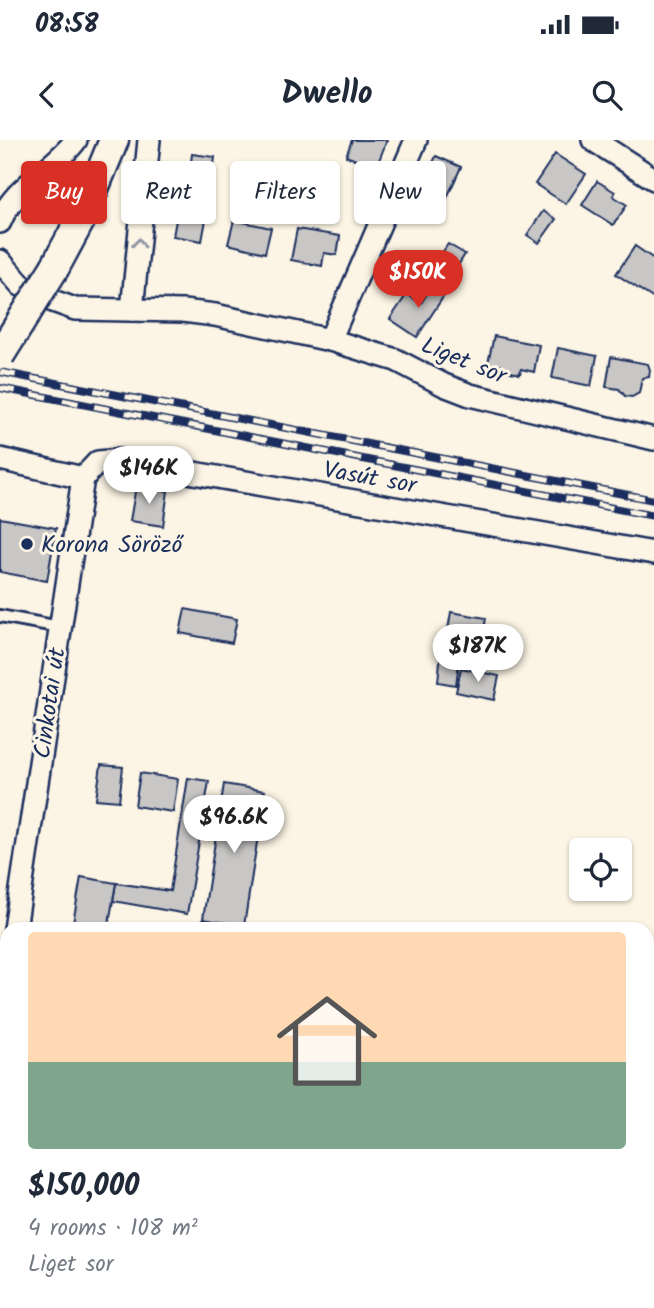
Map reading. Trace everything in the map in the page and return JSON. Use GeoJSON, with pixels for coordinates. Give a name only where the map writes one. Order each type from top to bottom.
{"type":"FeatureCollection","features":[{"type":"Feature","properties":{"kind":"main road"},"geometry":{"type":"LineString","coordinates":[[0,355],[55,267],[83,215],[114,140]]}},
{"type":"Feature","properties":{"kind":"street"},"geometry":{"type":"LineString","coordinates":[[0,222],[13,200],[59,161],[76,140]]}},
{"type":"Feature","properties":{"kind":"street"},"geometry":{"type":"LineString","coordinates":[[132,310],[149,140]]}},
{"type":"Feature","properties":{"kind":"street"},"geometry":{"type":"LineString","coordinates":[[330,340],[416,140]]}},
{"type":"Feature","properties":{"kind":"street"},"geometry":{"type":"LineString","coordinates":[[593,140],[654,179]]}},
{"type":"Feature","properties":{"kind":"street","name":"Liget sor"},"geometry":{"type":"LineString","coordinates":[[0,261],[21,285],[65,306],[87,310],[183,311],[215,315],[330,340],[396,360],[470,395],[654,439]]}},
{"type":"Feature","properties":{"kind":"street"},"geometry":{"type":"LineString","coordinates":[[0,460],[83,478]]}},
{"type":"Feature","properties":{"kind":"street","name":"Vasút sor"},"geometry":{"type":"LineString","coordinates":[[83,478],[99,462],[119,460],[654,553]]}},
{"type":"Feature","properties":{"kind":"street","name":"Cinkotai út"},"geometry":{"type":"LineString","coordinates":[[16,922],[83,478]]}},
{"type":"Feature","properties":{"kind":"lane"},"geometry":{"type":"LineString","coordinates":[[0,616],[60,627]]}},
{"type":"Feature","properties":{"kind":"building"},"geometry":{"type":"Polygon","coordinates":[[[352,140],[387,140],[379,161],[358,161],[346,156],[352,140]]]}},
{"type":"Feature","properties":{"kind":"building"},"geometry":{"type":"Polygon","coordinates":[[[192,154],[215,157],[214,161],[191,161],[192,154]]]}},
{"type":"Feature","properties":{"kind":"building"},"geometry":{"type":"Polygon","coordinates":[[[555,154],[586,174],[566,204],[535,184],[555,154]]]}},
{"type":"Feature","properties":{"kind":"building"},"geometry":{"type":"Polygon","coordinates":[[[436,156],[461,167],[446,200],[446,161],[434,161],[436,156]]]}},
{"type":"Feature","properties":{"kind":"building"},"geometry":{"type":"Polygon","coordinates":[[[597,181],[615,192],[613,196],[627,205],[613,225],[582,205],[597,181]]]}},
{"type":"Feature","properties":{"kind":"building"},"geometry":{"type":"Polygon","coordinates":[[[543,211],[556,219],[539,243],[527,235],[543,211]]]}},
{"type":"Feature","properties":{"kind":"building"},"geometry":{"type":"Polygon","coordinates":[[[175,224],[205,224],[202,241],[173,236],[175,224]]]}},
{"type":"Feature","properties":{"kind":"building"},"geometry":{"type":"Polygon","coordinates":[[[233,224],[271,228],[265,253],[228,244],[233,224]]]}},
{"type":"Feature","properties":{"kind":"building"},"geometry":{"type":"Polygon","coordinates":[[[297,229],[340,236],[337,255],[324,253],[322,266],[291,260],[297,229]]]}},
{"type":"Feature","properties":{"kind":"building"},"geometry":{"type":"Polygon","coordinates":[[[448,244],[465,254],[456,269],[438,259],[448,244]]]}},
{"type":"Feature","properties":{"kind":"building"},"geometry":{"type":"Polygon","coordinates":[[[635,246],[654,259],[654,299],[616,274],[635,246]]]}},
{"type":"Feature","properties":{"kind":"building"},"geometry":{"type":"Polygon","coordinates":[[[434,282],[447,291],[417,337],[390,319],[407,294],[421,303],[434,282]]]}},
{"type":"Feature","properties":{"kind":"building"},"geometry":{"type":"Polygon","coordinates":[[[494,336],[539,345],[534,372],[521,369],[520,374],[501,370],[502,366],[488,363],[494,336]]]}},
{"type":"Feature","properties":{"kind":"building"},"geometry":{"type":"Polygon","coordinates":[[[558,348],[597,356],[591,386],[552,378],[558,348]]]}},
{"type":"Feature","properties":{"kind":"building"},"geometry":{"type":"Polygon","coordinates":[[[611,357],[648,364],[649,377],[642,378],[639,393],[632,397],[625,396],[619,389],[606,387],[611,357]]]}},
{"type":"Feature","properties":{"kind":"building"},"geometry":{"type":"Polygon","coordinates":[[[136,486],[168,491],[163,526],[130,521],[136,486]]]}},
{"type":"Feature","properties":{"kind":"building","name":"Korona Söröző"},"geometry":{"type":"Polygon","coordinates":[[[0,518],[56,528],[47,581],[0,572],[0,518]]]}},
{"type":"Feature","properties":{"kind":"building"},"geometry":{"type":"Polygon","coordinates":[[[185,609],[237,619],[232,643],[180,633],[185,609]]]}},
{"type":"Feature","properties":{"kind":"building"},"geometry":{"type":"Polygon","coordinates":[[[451,612],[486,618],[481,647],[446,641],[451,612]]]}},
{"type":"Feature","properties":{"kind":"building"},"geometry":{"type":"Polygon","coordinates":[[[441,651],[460,654],[456,685],[438,682],[441,651]]]}},
{"type":"Feature","properties":{"kind":"building"},"geometry":{"type":"Polygon","coordinates":[[[461,668],[499,676],[494,700],[456,692],[461,668]]]}},
{"type":"Feature","properties":{"kind":"building"},"geometry":{"type":"Polygon","coordinates":[[[101,765],[123,767],[119,801],[96,799],[101,765]]]}},
{"type":"Feature","properties":{"kind":"building"},"geometry":{"type":"Polygon","coordinates":[[[140,773],[178,779],[173,812],[135,806],[140,773]]]}},
{"type":"Feature","properties":{"kind":"building"},"geometry":{"type":"Polygon","coordinates":[[[188,778],[209,781],[187,914],[113,901],[116,883],[170,891],[188,778]]]}},
{"type":"Feature","properties":{"kind":"building"},"geometry":{"type":"Polygon","coordinates":[[[224,784],[265,791],[245,922],[203,919],[224,784]]]}},
{"type":"Feature","properties":{"kind":"building"},"geometry":{"type":"Polygon","coordinates":[[[81,877],[116,883],[109,922],[73,922],[81,877]]]}},
{"type":"Feature","properties":{"kind":"railway"},"geometry":{"type":"LineString","coordinates":[[0,372],[654,500]]}},
{"type":"Feature","properties":{"kind":"railway"},"geometry":{"type":"LineString","coordinates":[[0,388],[654,516]]}},
{"type":"Feature","properties":{"kind":"place","name":"Korona Söröző"},"geometry":{"type":"Point","coordinates":[27,544]}}]}
